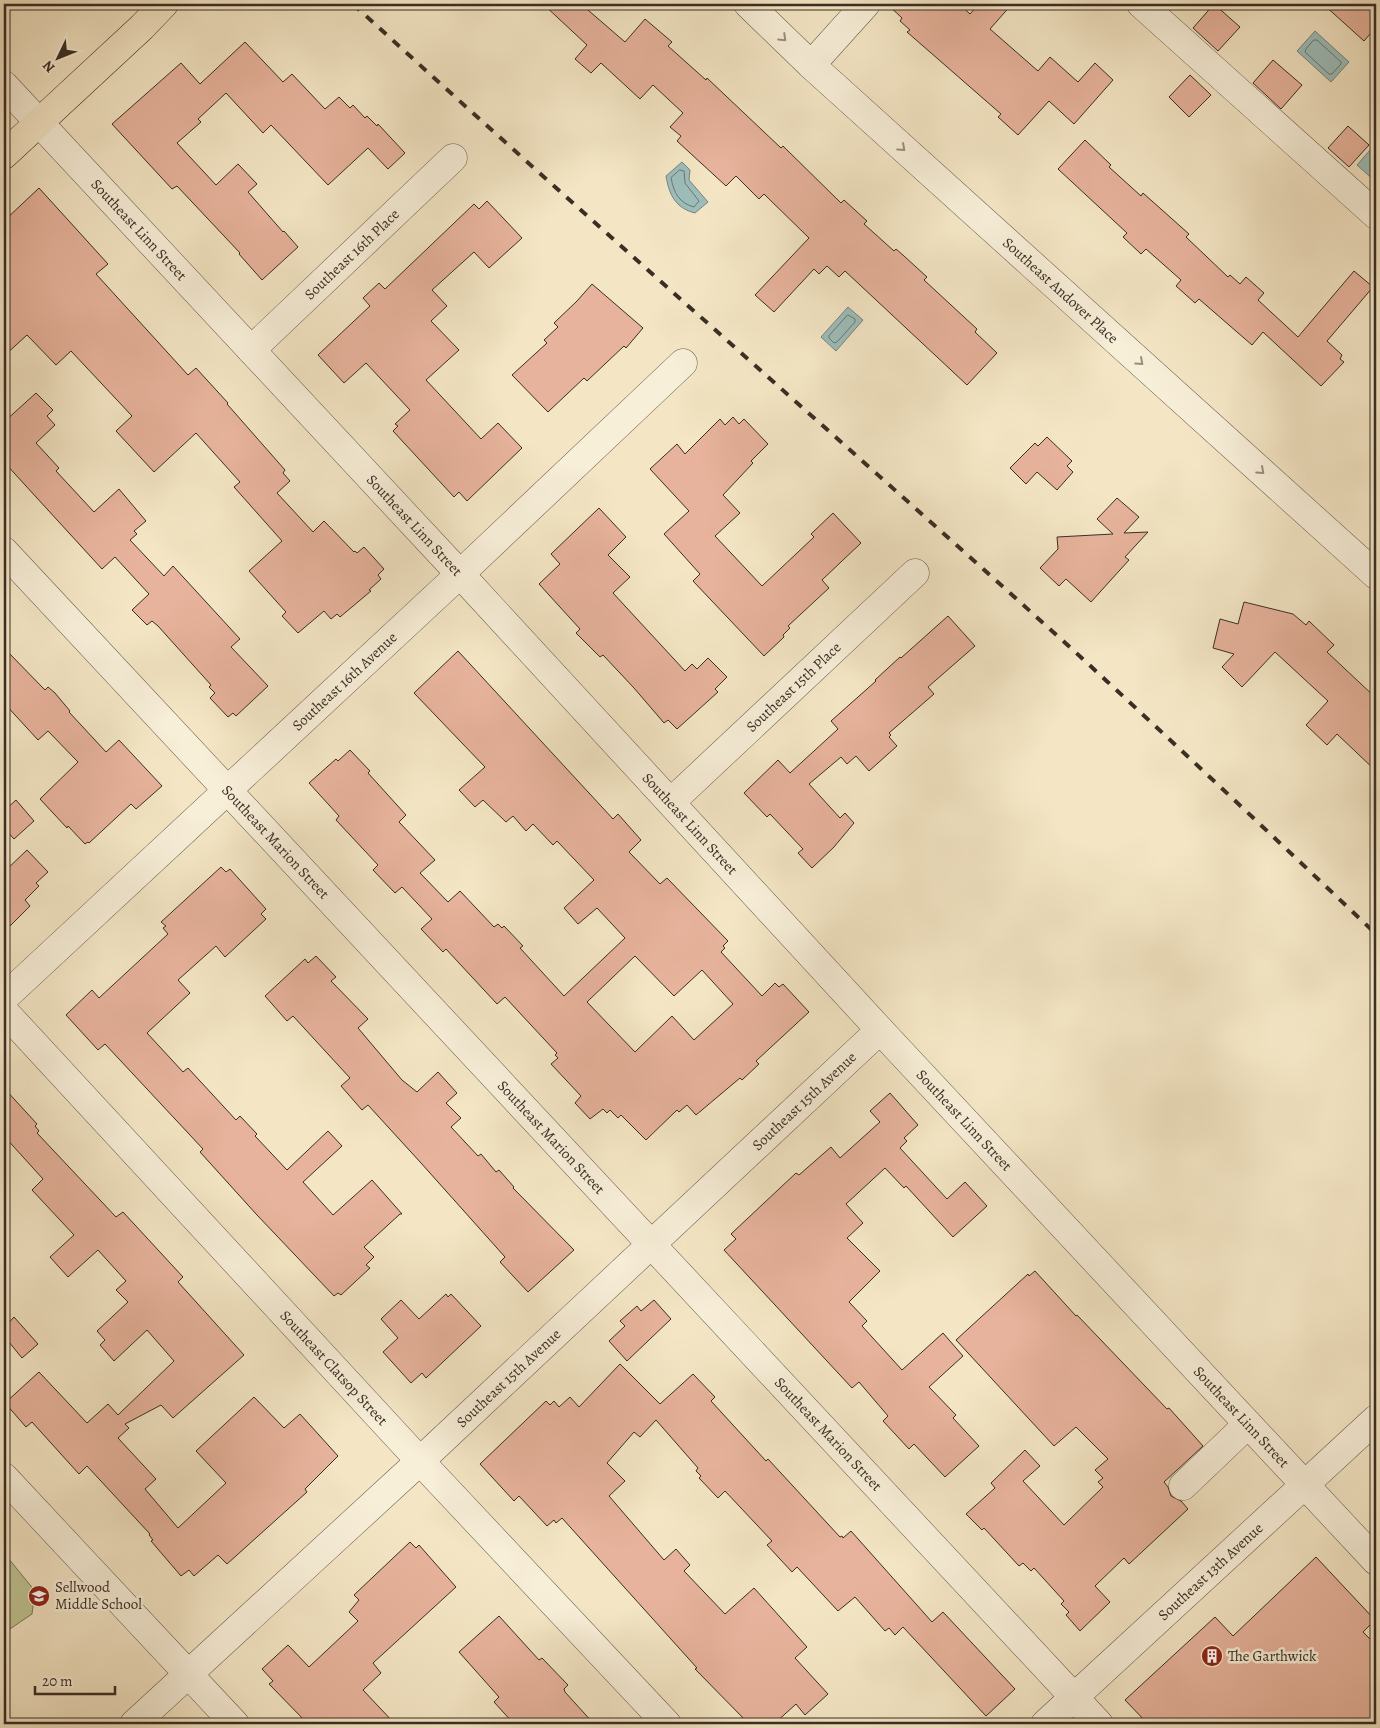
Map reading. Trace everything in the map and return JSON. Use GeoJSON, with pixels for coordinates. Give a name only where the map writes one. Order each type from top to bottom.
{"type":"FeatureCollection","features":[{"type":"Feature","properties":{"kind":"main road"},"geometry":{"type":"LineString","coordinates":[[4,155],[142,28],[164,4]]}},
{"type":"Feature","properties":{"kind":"street","name":"Southeast Andover Place"},"geometry":{"type":"LineString","coordinates":[[748,4],[811,65],[1376,575]]}},
{"type":"Feature","properties":{"kind":"street"},"geometry":{"type":"LineString","coordinates":[[811,65],[866,4]]}},
{"type":"Feature","properties":{"kind":"street"},"geometry":{"type":"LineString","coordinates":[[1141,4],[1376,215]]}},
{"type":"Feature","properties":{"kind":"street","name":"Southeast Linn Street"},"geometry":{"type":"LineString","coordinates":[[4,85],[460,574],[880,1030],[1376,1561]]}},
{"type":"Feature","properties":{"kind":"street","name":"Southeast 16th Place"},"geometry":{"type":"LineString","coordinates":[[251,350],[453,158]]}},
{"type":"Feature","properties":{"kind":"street","name":"Southeast 16th Avenue"},"geometry":{"type":"LineString","coordinates":[[4,998],[460,574],[683,363]]}},
{"type":"Feature","properties":{"kind":"street","name":"Southeast Marion Street"},"geometry":{"type":"LineString","coordinates":[[4,550],[1099,1724]]}},
{"type":"Feature","properties":{"kind":"street","name":"Southeast 15th Place"},"geometry":{"type":"LineString","coordinates":[[671,802],[915,572]]}},
{"type":"Feature","properties":{"kind":"street","name":"Southeast Clatsop Street"},"geometry":{"type":"LineString","coordinates":[[4,1010],[420,1461],[667,1724]]}},
{"type":"Feature","properties":{"kind":"street","name":"Southeast 15th Avenue"},"geometry":{"type":"LineString","coordinates":[[134,1724],[420,1461],[880,1030]]}},
{"type":"Feature","properties":{"kind":"street","name":"Southeast 13th Avenue"},"geometry":{"type":"LineString","coordinates":[[1045,1724],[1376,1419]]}},
{"type":"Feature","properties":{"kind":"street"},"geometry":{"type":"LineString","coordinates":[[1183,1486],[1248,1424]]}},
{"type":"Feature","properties":{"kind":"street"},"geometry":{"type":"LineString","coordinates":[[4,1477],[235,1724]]}},
{"type":"Feature","properties":{"kind":"green space"},"geometry":{"type":"Polygon","coordinates":[[[4,1553],[35,1591],[32,1614],[4,1633],[4,1553]]]}},
{"type":"Feature","properties":{"kind":"water"},"geometry":{"type":"Polygon","coordinates":[[[1315,31],[1349,62],[1331,82],[1297,51],[1315,31]]]}},
{"type":"Feature","properties":{"kind":"water"},"geometry":{"type":"Polygon","coordinates":[[[1371,149],[1376,154],[1376,182],[1357,165],[1371,149]]]}},
{"type":"Feature","properties":{"kind":"water"},"geometry":{"type":"Polygon","coordinates":[[[682,162],[690,170],[689,180],[708,202],[695,213],[682,208],[678,204],[671,194],[667,183],[666,176],[682,162]]]}},
{"type":"Feature","properties":{"kind":"water"},"geometry":{"type":"Polygon","coordinates":[[[848,307],[863,320],[836,351],[821,337],[848,307]]]}},
{"type":"Feature","properties":{"kind":"building"},"geometry":{"type":"Polygon","coordinates":[[[543,4],[581,4],[625,42],[645,19],[672,42],[668,46],[706,80],[707,78],[781,148],[783,146],[841,203],[844,200],[867,221],[864,224],[894,251],[896,249],[927,277],[924,280],[977,329],[975,332],[997,353],[967,385],[845,271],[839,277],[827,266],[819,274],[814,269],[774,312],[755,295],[809,238],[764,194],[759,199],[736,176],[726,186],[677,141],[681,136],[670,127],[683,113],[653,85],[640,99],[601,63],[591,73],[575,59],[587,45],[543,4]]]}},
{"type":"Feature","properties":{"kind":"building"},"geometry":{"type":"Polygon","coordinates":[[[887,4],[959,4],[970,14],[979,4],[1012,4],[990,29],[1038,71],[1050,57],[1078,82],[1095,63],[1113,80],[1074,124],[1049,101],[1018,135],[998,117],[1001,114],[907,32],[910,30],[900,21],[902,18],[887,4]]]}},
{"type":"Feature","properties":{"kind":"building"},"geometry":{"type":"Polygon","coordinates":[[[1214,4],[1240,27],[1218,51],[1193,28],[1214,4]]]}},
{"type":"Feature","properties":{"kind":"building"},"geometry":{"type":"Polygon","coordinates":[[[1323,4],[1376,4],[1376,27],[1364,41],[1323,4]]]}},
{"type":"Feature","properties":{"kind":"building"},"geometry":{"type":"Polygon","coordinates":[[[245,42],[283,82],[292,74],[325,109],[339,97],[350,108],[353,105],[365,118],[367,116],[377,126],[378,124],[405,153],[388,169],[368,148],[328,185],[271,125],[263,133],[226,93],[198,119],[201,122],[177,143],[216,185],[238,164],[257,184],[248,192],[298,247],[262,280],[240,253],[177,186],[172,189],[112,124],[181,63],[200,84],[245,42]]]}},
{"type":"Feature","properties":{"kind":"building"},"geometry":{"type":"Polygon","coordinates":[[[1273,60],[1302,85],[1281,109],[1253,83],[1273,60]]]}},
{"type":"Feature","properties":{"kind":"building"},"geometry":{"type":"Polygon","coordinates":[[[1190,75],[1211,95],[1189,117],[1169,97],[1190,75]]]}},
{"type":"Feature","properties":{"kind":"building"},"geometry":{"type":"Polygon","coordinates":[[[1348,126],[1369,145],[1349,167],[1328,148],[1348,126]]]}},
{"type":"Feature","properties":{"kind":"building"},"geometry":{"type":"Polygon","coordinates":[[[1085,140],[1111,165],[1109,167],[1141,196],[1143,193],[1189,234],[1186,237],[1228,277],[1230,275],[1240,284],[1246,277],[1264,293],[1258,300],[1298,337],[1354,271],[1373,287],[1327,341],[1342,355],[1340,359],[1344,362],[1321,386],[1263,332],[1252,345],[1199,299],[1195,303],[1176,286],[1181,280],[1146,249],[1141,254],[1123,237],[1127,233],[1058,169],[1085,140]]]}},
{"type":"Feature","properties":{"kind":"building"},"geometry":{"type":"Polygon","coordinates":[[[39,188],[108,264],[96,274],[188,375],[196,368],[285,470],[283,473],[290,481],[277,493],[313,532],[324,521],[354,552],[357,553],[364,547],[384,569],[378,575],[381,579],[369,590],[371,591],[340,617],[337,614],[331,619],[324,611],[298,633],[282,616],[286,612],[249,571],[282,541],[234,487],[240,482],[196,433],[154,472],[116,431],[132,416],[71,351],[56,365],[27,335],[4,356],[4,221],[39,188]]]}},
{"type":"Feature","properties":{"kind":"building"},"geometry":{"type":"Polygon","coordinates":[[[487,201],[522,238],[489,268],[474,252],[432,290],[447,306],[431,321],[459,350],[426,380],[481,439],[498,423],[522,448],[467,501],[459,492],[454,497],[393,431],[398,426],[395,424],[410,410],[366,363],[344,383],[318,355],[370,306],[363,298],[379,283],[385,289],[474,204],[479,209],[487,201]]]}},
{"type":"Feature","properties":{"kind":"building"},"geometry":{"type":"Polygon","coordinates":[[[592,284],[643,328],[626,348],[624,346],[587,381],[584,378],[548,412],[512,375],[547,343],[544,340],[558,327],[554,323],[592,284]]]}},
{"type":"Feature","properties":{"kind":"building"},"geometry":{"type":"Polygon","coordinates":[[[36,393],[53,410],[47,416],[55,425],[36,443],[59,468],[56,471],[94,512],[119,489],[146,521],[134,531],[137,534],[130,540],[164,576],[173,566],[240,639],[231,647],[268,686],[236,716],[233,713],[228,717],[210,698],[215,693],[209,687],[211,685],[158,626],[152,621],[147,625],[132,610],[149,594],[115,557],[102,569],[4,462],[4,422],[36,393]]]}},
{"type":"Feature","properties":{"kind":"building"},"geometry":{"type":"Polygon","coordinates":[[[733,417],[739,424],[744,419],[768,444],[723,495],[740,513],[715,536],[762,586],[814,537],[811,534],[833,513],[861,543],[822,580],[829,588],[788,626],[790,628],[783,635],[784,637],[764,656],[693,581],[700,574],[664,534],[689,511],[650,469],[677,444],[685,454],[720,419],[725,425],[733,417]]]}},
{"type":"Feature","properties":{"kind":"building"},"geometry":{"type":"Polygon","coordinates":[[[1047,437],[1072,461],[1067,466],[1073,472],[1057,490],[1037,472],[1026,484],[1010,468],[1035,443],[1038,446],[1047,437]]]}},
{"type":"Feature","properties":{"kind":"building"},"geometry":{"type":"Polygon","coordinates":[[[1117,498],[1139,517],[1124,533],[1148,532],[1125,557],[1129,560],[1091,602],[1066,579],[1059,586],[1040,568],[1058,549],[1057,537],[1113,534],[1097,519],[1117,498]]]}},
{"type":"Feature","properties":{"kind":"building"},"geometry":{"type":"Polygon","coordinates":[[[599,508],[626,537],[608,555],[630,577],[613,593],[685,671],[692,664],[697,669],[708,658],[727,677],[715,689],[718,692],[677,729],[668,720],[664,723],[603,655],[600,657],[576,633],[580,629],[539,584],[560,564],[551,554],[599,508]]]}},
{"type":"Feature","properties":{"kind":"building"},"geometry":{"type":"Polygon","coordinates":[[[1244,602],[1293,614],[1306,625],[1309,621],[1334,645],[1327,652],[1376,698],[1376,771],[1337,734],[1327,745],[1306,725],[1328,701],[1275,652],[1242,687],[1222,667],[1234,654],[1213,648],[1220,619],[1238,624],[1244,602]]]}},
{"type":"Feature","properties":{"kind":"building"},"geometry":{"type":"Polygon","coordinates":[[[948,616],[975,646],[928,687],[934,694],[889,733],[891,735],[889,737],[897,746],[869,771],[856,756],[847,764],[841,757],[809,784],[840,818],[845,813],[854,823],[834,847],[812,868],[798,853],[803,849],[770,814],[767,817],[744,793],[778,760],[790,773],[838,729],[831,721],[900,657],[948,616]]]}},
{"type":"Feature","properties":{"kind":"building"},"geometry":{"type":"Polygon","coordinates":[[[4,648],[45,690],[48,687],[55,693],[69,712],[106,752],[119,740],[162,786],[136,809],[131,804],[89,843],[85,844],[68,826],[67,828],[40,799],[78,762],[48,731],[38,740],[4,703],[4,648]]]}},
{"type":"Feature","properties":{"kind":"building"},"geometry":{"type":"Polygon","coordinates":[[[458,651],[613,819],[618,814],[641,840],[629,852],[660,884],[667,878],[728,941],[723,946],[725,948],[721,952],[762,996],[775,983],[779,987],[783,984],[809,1012],[756,1061],[759,1064],[742,1080],[740,1078],[696,1115],[687,1105],[679,1112],[677,1110],[646,1140],[621,1115],[618,1118],[610,1110],[607,1113],[603,1109],[590,1119],[575,1103],[581,1096],[551,1064],[558,1058],[555,1055],[557,1053],[505,997],[497,1004],[446,949],[443,952],[421,929],[432,919],[402,887],[395,893],[373,870],[378,865],[336,820],[339,816],[309,783],[336,759],[338,761],[350,750],[406,815],[399,822],[435,860],[420,873],[448,902],[460,891],[494,927],[498,924],[502,928],[504,926],[523,946],[520,948],[564,996],[625,938],[597,908],[578,924],[564,908],[594,880],[557,841],[553,845],[533,824],[526,831],[513,816],[506,822],[483,800],[475,807],[459,790],[485,767],[414,693],[458,651]],[[635,956],[587,1002],[635,1052],[672,1016],[694,1040],[733,1004],[702,970],[674,996],[635,956]]]}},
{"type":"Feature","properties":{"kind":"building"},"geometry":{"type":"Polygon","coordinates":[[[16,800],[34,821],[14,839],[4,828],[4,811],[16,800]]]}},
{"type":"Feature","properties":{"kind":"building"},"geometry":{"type":"Polygon","coordinates":[[[27,850],[48,872],[36,883],[39,886],[25,900],[30,906],[4,932],[4,872],[27,850]]]}},
{"type":"Feature","properties":{"kind":"building"},"geometry":{"type":"Polygon","coordinates":[[[221,867],[226,872],[230,869],[266,909],[261,914],[266,919],[225,957],[216,946],[178,980],[190,993],[147,1033],[183,1072],[188,1068],[236,1120],[240,1116],[257,1134],[255,1136],[287,1170],[328,1131],[342,1146],[303,1182],[333,1215],[372,1180],[402,1214],[364,1247],[374,1257],[366,1265],[370,1268],[341,1295],[338,1293],[334,1296],[257,1215],[200,1152],[203,1149],[105,1044],[98,1050],[66,1015],[92,990],[99,998],[168,934],[163,928],[166,926],[161,922],[221,867]]]}},
{"type":"Feature","properties":{"kind":"building"},"geometry":{"type":"Polygon","coordinates":[[[316,956],[336,977],[331,981],[368,1019],[358,1028],[402,1080],[417,1092],[438,1072],[457,1093],[446,1103],[461,1118],[451,1127],[478,1156],[481,1154],[496,1172],[499,1170],[513,1188],[574,1250],[528,1292],[500,1262],[505,1257],[421,1163],[368,1105],[362,1110],[341,1086],[350,1078],[293,1016],[287,1021],[265,996],[305,959],[308,963],[316,956]]]}},
{"type":"Feature","properties":{"kind":"building"},"geometry":{"type":"Polygon","coordinates":[[[4,1088],[37,1124],[35,1126],[39,1131],[37,1133],[116,1217],[123,1212],[183,1277],[178,1282],[244,1355],[173,1418],[161,1405],[125,1424],[129,1428],[118,1438],[156,1479],[145,1489],[178,1528],[226,1483],[196,1451],[254,1397],[284,1428],[300,1414],[338,1456],[305,1489],[307,1492],[227,1564],[218,1555],[194,1576],[189,1570],[181,1576],[151,1541],[153,1540],[150,1534],[87,1466],[79,1474],[32,1422],[26,1427],[5,1403],[39,1372],[87,1423],[108,1404],[118,1415],[174,1361],[147,1330],[114,1361],[100,1345],[105,1340],[97,1331],[128,1302],[116,1290],[126,1281],[98,1250],[68,1277],[50,1257],[74,1235],[32,1190],[43,1179],[4,1136],[4,1088]]]}},
{"type":"Feature","properties":{"kind":"building"},"geometry":{"type":"Polygon","coordinates":[[[890,1093],[918,1125],[904,1138],[907,1141],[900,1148],[947,1199],[965,1182],[987,1206],[953,1237],[906,1186],[904,1188],[885,1168],[846,1204],[863,1223],[847,1238],[880,1271],[849,1302],[867,1321],[862,1326],[902,1370],[943,1333],[963,1356],[929,1387],[956,1415],[953,1418],[979,1446],[945,1477],[914,1444],[909,1449],[883,1421],[888,1416],[859,1382],[852,1388],[724,1250],[736,1239],[731,1234],[796,1173],[799,1175],[831,1147],[840,1158],[880,1122],[870,1111],[890,1093]]]}},
{"type":"Feature","properties":{"kind":"building"},"geometry":{"type":"Polygon","coordinates":[[[1035,1271],[1076,1316],[1167,1409],[1169,1408],[1203,1446],[1164,1482],[1171,1496],[1181,1501],[1188,1509],[1129,1564],[1124,1558],[1095,1586],[1110,1602],[1080,1631],[1066,1615],[1069,1612],[1061,1604],[1064,1601],[1034,1568],[1031,1571],[1023,1563],[1019,1566],[984,1528],[982,1530],[966,1514],[995,1488],[991,1483],[1025,1450],[1040,1466],[1023,1481],[1064,1525],[1103,1487],[1098,1482],[1103,1478],[1095,1470],[1108,1459],[1076,1427],[1054,1446],[956,1340],[1028,1274],[1029,1276],[1035,1271]]]}},
{"type":"Feature","properties":{"kind":"building"},"geometry":{"type":"Polygon","coordinates":[[[446,1294],[448,1297],[451,1294],[481,1326],[426,1378],[422,1373],[411,1383],[383,1352],[398,1338],[381,1319],[401,1300],[419,1319],[446,1294]]]}},
{"type":"Feature","properties":{"kind":"building"},"geometry":{"type":"Polygon","coordinates":[[[654,1300],[671,1319],[627,1361],[609,1341],[625,1326],[620,1321],[637,1306],[641,1311],[654,1300]]]}},
{"type":"Feature","properties":{"kind":"building"},"geometry":{"type":"Polygon","coordinates":[[[14,1317],[38,1344],[22,1358],[4,1336],[4,1328],[14,1317]]]}},
{"type":"Feature","properties":{"kind":"building"},"geometry":{"type":"Polygon","coordinates":[[[620,1364],[660,1404],[693,1374],[715,1397],[711,1401],[840,1537],[842,1536],[843,1538],[851,1531],[932,1622],[943,1612],[1015,1689],[986,1716],[903,1627],[895,1635],[889,1628],[885,1631],[855,1597],[838,1611],[797,1567],[792,1572],[767,1545],[772,1541],[725,1491],[718,1498],[699,1478],[701,1476],[696,1471],[698,1468],[656,1420],[640,1437],[634,1432],[607,1463],[625,1481],[609,1496],[664,1560],[676,1549],[690,1565],[684,1571],[725,1614],[754,1588],[807,1647],[795,1658],[828,1694],[805,1715],[796,1704],[774,1724],[749,1724],[695,1669],[697,1668],[562,1518],[556,1523],[554,1520],[547,1526],[519,1496],[514,1501],[480,1464],[546,1401],[550,1405],[554,1401],[559,1407],[570,1397],[579,1407],[620,1364]]]}},
{"type":"Feature","properties":{"kind":"building"},"geometry":{"type":"Polygon","coordinates":[[[410,1542],[416,1548],[419,1545],[456,1587],[373,1663],[381,1673],[363,1690],[395,1724],[308,1724],[269,1684],[273,1681],[262,1669],[288,1645],[309,1667],[358,1621],[349,1612],[359,1600],[354,1595],[410,1542]]]}},
{"type":"Feature","properties":{"kind":"building"},"geometry":{"type":"Polygon","coordinates":[[[1316,1557],[1375,1620],[1363,1632],[1376,1645],[1376,1724],[1148,1724],[1125,1700],[1215,1617],[1233,1636],[1316,1557]]]}},
{"type":"Feature","properties":{"kind":"building"},"geometry":{"type":"Polygon","coordinates":[[[499,1616],[539,1660],[542,1658],[568,1685],[564,1689],[565,1692],[594,1724],[514,1724],[494,1702],[499,1697],[459,1652],[499,1616]]]}},
{"type":"Feature","properties":{"kind":"railway"},"geometry":{"type":"LineString","coordinates":[[353,4],[1072,649],[1376,934]]}},
{"type":"Feature","properties":{"kind":"place","name":"Sellwood Middle School"},"geometry":{"type":"Point","coordinates":[39,1596]}},
{"type":"Feature","properties":{"kind":"place","name":"The Garthwick"},"geometry":{"type":"Point","coordinates":[1212,1656]}}]}
